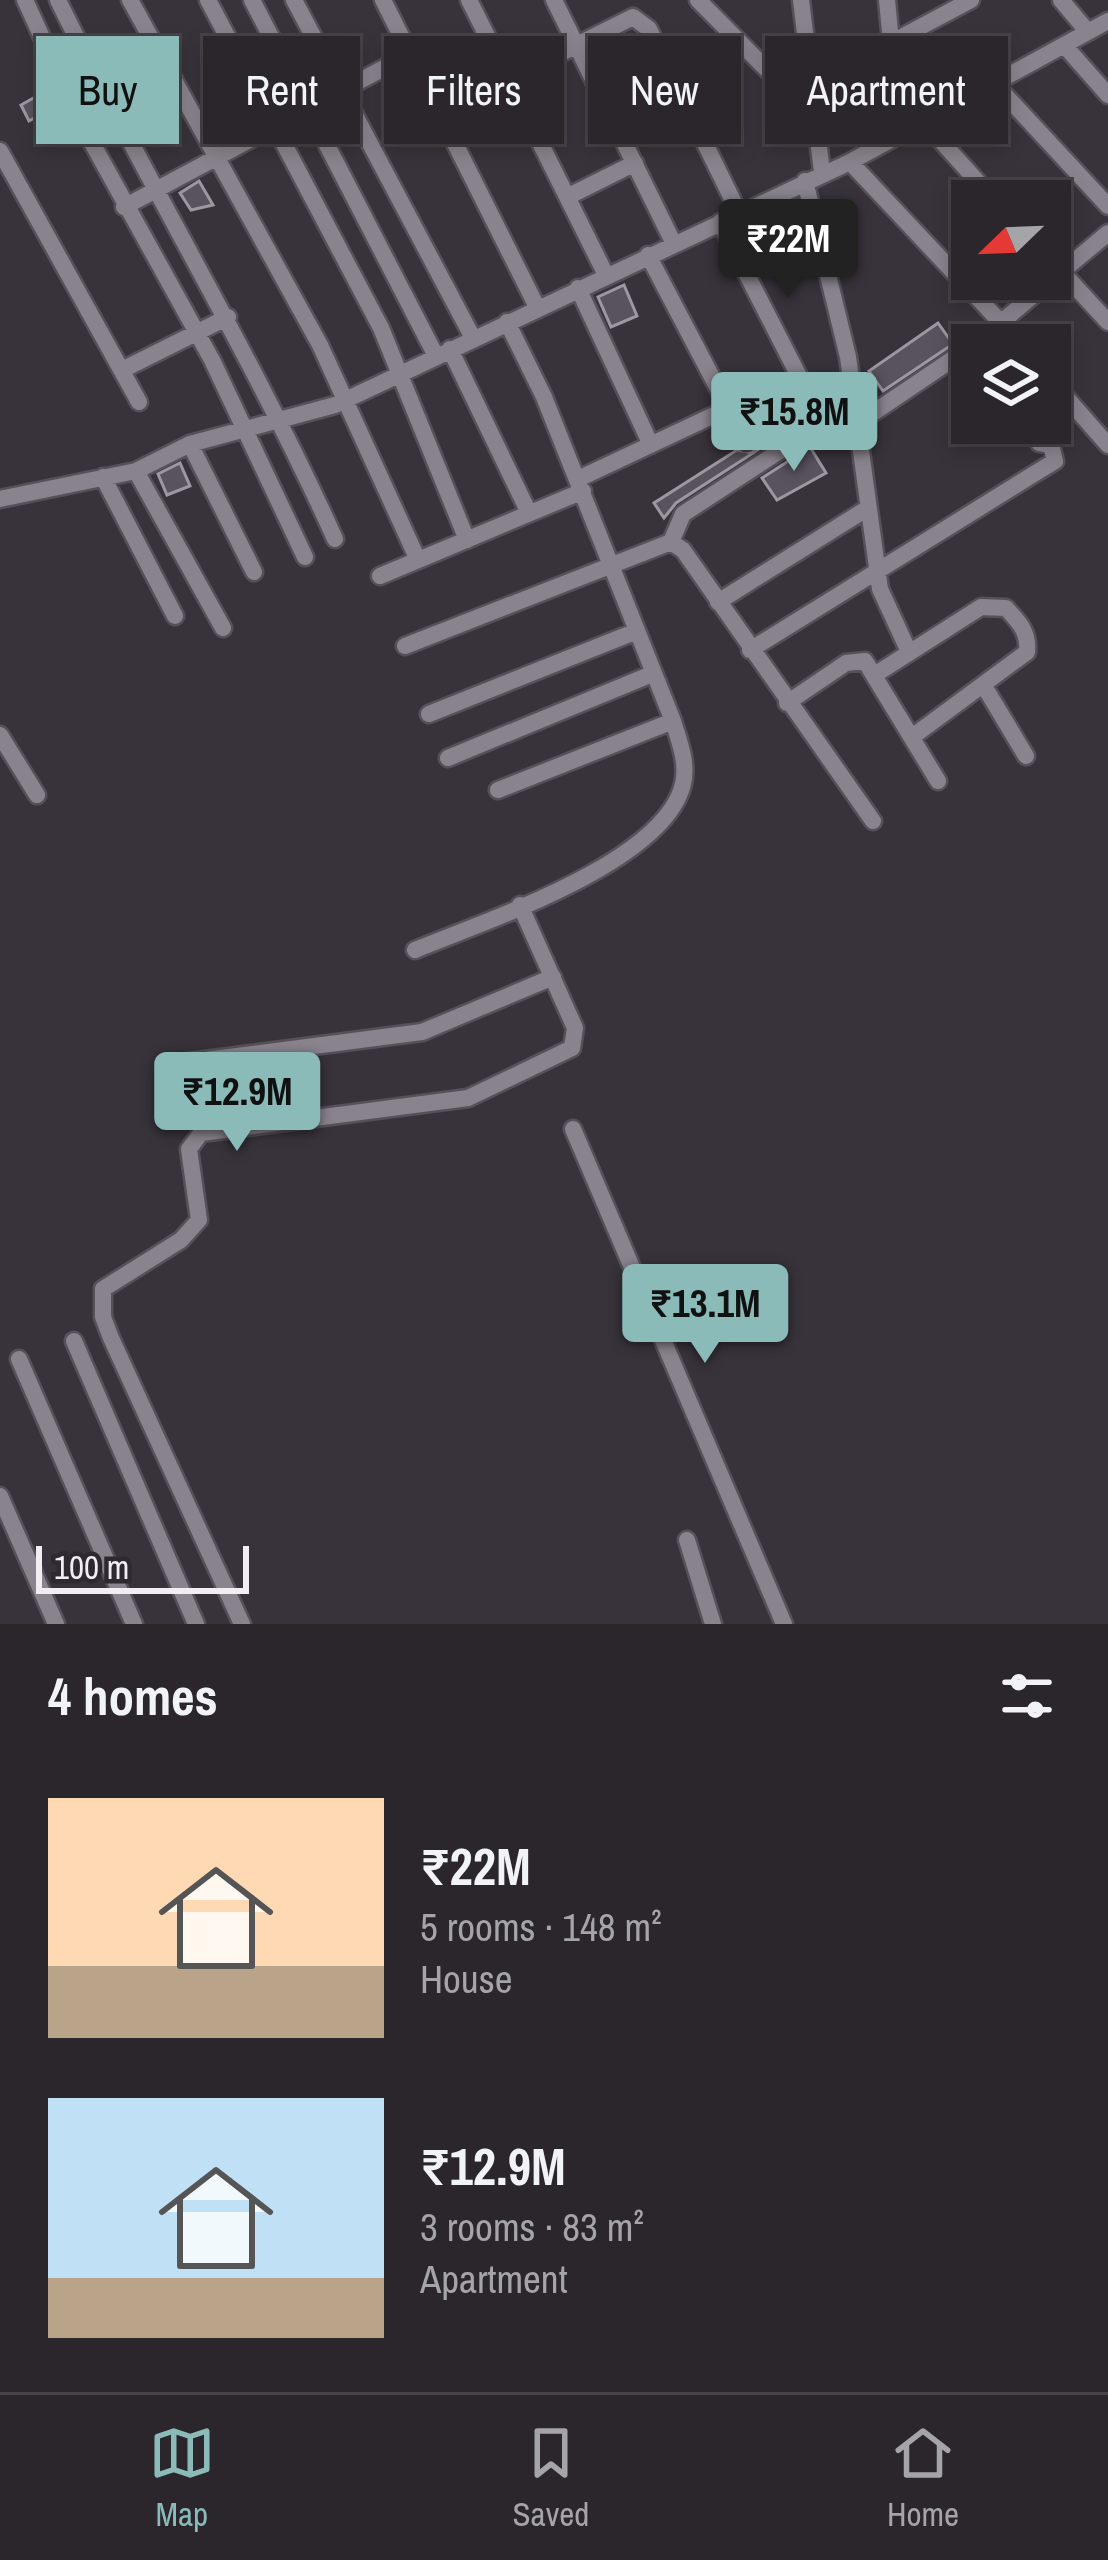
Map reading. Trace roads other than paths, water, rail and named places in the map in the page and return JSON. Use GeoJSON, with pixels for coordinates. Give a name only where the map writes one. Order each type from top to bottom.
{"type":"FeatureCollection","features":[{"type":"Feature","properties":{"kind":"street"},"geometry":{"type":"LineString","coordinates":[[25,0],[124,207],[196,333],[304,556]]}},
{"type":"Feature","properties":{"kind":"street"},"geometry":{"type":"LineString","coordinates":[[58,0],[281,418],[335,539]]}},
{"type":"Feature","properties":{"kind":"street"},"geometry":{"type":"LineString","coordinates":[[130,0],[346,400],[418,560]]}},
{"type":"Feature","properties":{"kind":"street"},"geometry":{"type":"LineString","coordinates":[[208,0],[227,36]]}},
{"type":"Feature","properties":{"kind":"street"},"geometry":{"type":"LineString","coordinates":[[252,0],[272,36]]}},
{"type":"Feature","properties":{"kind":"street"},"geometry":{"type":"LineString","coordinates":[[294,0],[315,36]]}},
{"type":"Feature","properties":{"kind":"street"},"geometry":{"type":"LineString","coordinates":[[383,0],[401,36]]}},
{"type":"Feature","properties":{"kind":"street"},"geometry":{"type":"LineString","coordinates":[[469,0],[487,36]]}},
{"type":"Feature","properties":{"kind":"street"},"geometry":{"type":"LineString","coordinates":[[554,0],[674,244]]}},
{"type":"Feature","properties":{"kind":"street"},"geometry":{"type":"LineString","coordinates":[[698,0],[765,69]]}},
{"type":"Feature","properties":{"kind":"street"},"geometry":{"type":"LineString","coordinates":[[719,0],[720,24]]}},
{"type":"Feature","properties":{"kind":"street"},"geometry":{"type":"LineString","coordinates":[[801,0],[806,36]]}},
{"type":"Feature","properties":{"kind":"street"},"geometry":{"type":"LineString","coordinates":[[887,0],[890,36]]}},
{"type":"Feature","properties":{"kind":"street"},"geometry":{"type":"LineString","coordinates":[[902,36],[971,0]]}},
{"type":"Feature","properties":{"kind":"street"},"geometry":{"type":"LineString","coordinates":[[1061,0],[1088,32]]}},
{"type":"Feature","properties":{"kind":"street"},"geometry":{"type":"LineString","coordinates":[[564,49],[622,20],[641,21],[696,118],[739,213]]}},
{"type":"Feature","properties":{"kind":"street"},"geometry":{"type":"LineString","coordinates":[[1008,74],[1108,21]]}},
{"type":"Feature","properties":{"kind":"street"},"geometry":{"type":"LineString","coordinates":[[1064,45],[1108,95]]}},
{"type":"Feature","properties":{"kind":"street"},"geometry":{"type":"LineString","coordinates":[[1008,98],[1108,206]]}},
{"type":"Feature","properties":{"kind":"street"},"geometry":{"type":"LineString","coordinates":[[360,118],[473,338]]}},
{"type":"Feature","properties":{"kind":"street"},"geometry":{"type":"LineString","coordinates":[[124,207],[249,144]]}},
{"type":"Feature","properties":{"kind":"street"},"geometry":{"type":"LineString","coordinates":[[284,144],[365,295],[467,540]]}},
{"type":"Feature","properties":{"kind":"street"},"geometry":{"type":"LineString","coordinates":[[330,144],[529,514]]}},
{"type":"Feature","properties":{"kind":"street"},"geometry":{"type":"LineString","coordinates":[[456,144],[537,308]]}},
{"type":"Feature","properties":{"kind":"street"},"geometry":{"type":"LineString","coordinates":[[541,144],[606,275]]}},
{"type":"Feature","properties":{"kind":"street"},"geometry":{"type":"LineString","coordinates":[[814,144],[814,176],[854,395],[876,569],[888,610],[909,652]]}},
{"type":"Feature","properties":{"kind":"street"},"geometry":{"type":"LineString","coordinates":[[0,499],[136,471],[190,445],[346,400],[883,144]]}},
{"type":"Feature","properties":{"kind":"street"},"geometry":{"type":"LineString","coordinates":[[943,144],[975,180]]}},
{"type":"Feature","properties":{"kind":"street"},"geometry":{"type":"LineString","coordinates":[[0,152],[139,402]]}},
{"type":"Feature","properties":{"kind":"street"},"geometry":{"type":"LineString","coordinates":[[850,162],[1003,324]]}},
{"type":"Feature","properties":{"kind":"street"},"geometry":{"type":"LineString","coordinates":[[567,196],[635,164]]}},
{"type":"Feature","properties":{"kind":"street"},"geometry":{"type":"LineString","coordinates":[[720,222],[806,390],[854,395]]}},
{"type":"Feature","properties":{"kind":"street"},"geometry":{"type":"LineString","coordinates":[[1071,267],[1108,233]]}},
{"type":"Feature","properties":{"kind":"street"},"geometry":{"type":"LineString","coordinates":[[648,255],[746,442]]}},
{"type":"Feature","properties":{"kind":"street"},"geometry":{"type":"LineString","coordinates":[[1071,282],[1108,322]]}},
{"type":"Feature","properties":{"kind":"street"},"geometry":{"type":"LineString","coordinates":[[578,288],[651,445]]}},
{"type":"Feature","properties":{"kind":"street"},"geometry":{"type":"LineString","coordinates":[[1005,324],[1033,300]]}},
{"type":"Feature","properties":{"kind":"street"},"geometry":{"type":"LineString","coordinates":[[122,370],[227,317]]}},
{"type":"Feature","properties":{"kind":"street"},"geometry":{"type":"LineString","coordinates":[[415,950],[643,843],[669,813],[683,786],[685,763],[673,721],[580,485],[507,322]]}},
{"type":"Feature","properties":{"kind":"street"},"geometry":{"type":"LineString","coordinates":[[858,423],[951,362]]}},
{"type":"Feature","properties":{"kind":"street"},"geometry":{"type":"LineString","coordinates":[[405,646],[671,542],[683,514],[854,395]]}},
{"type":"Feature","properties":{"kind":"street"},"geometry":{"type":"LineString","coordinates":[[1071,404],[1108,445]]}},
{"type":"Feature","properties":{"kind":"street"},"geometry":{"type":"LineString","coordinates":[[380,576],[529,514],[651,445],[730,408]]}},
{"type":"Feature","properties":{"kind":"street"},"geometry":{"type":"LineString","coordinates":[[750,650],[1055,461],[1052,445],[1046,444]]}},
{"type":"Feature","properties":{"kind":"street"},"geometry":{"type":"LineString","coordinates":[[190,445],[254,572]]}},
{"type":"Feature","properties":{"kind":"street"},"geometry":{"type":"LineString","coordinates":[[136,471],[223,628]]}},
{"type":"Feature","properties":{"kind":"street"},"geometry":{"type":"LineString","coordinates":[[103,477],[175,616]]}},
{"type":"Feature","properties":{"kind":"street"},"geometry":{"type":"LineString","coordinates":[[718,602],[868,508]]}},
{"type":"Feature","properties":{"kind":"street"},"geometry":{"type":"LineString","coordinates":[[671,542],[683,550],[873,821]]}},
{"type":"Feature","properties":{"kind":"street"},"geometry":{"type":"LineString","coordinates":[[876,674],[981,607],[1006,608],[1028,638],[1027,652],[912,737]]}},
{"type":"Feature","properties":{"kind":"street"},"geometry":{"type":"LineString","coordinates":[[429,714],[638,631]]}},
{"type":"Feature","properties":{"kind":"street"},"geometry":{"type":"LineString","coordinates":[[787,703],[857,659],[876,674],[938,781]]}},
{"type":"Feature","properties":{"kind":"street"},"geometry":{"type":"LineString","coordinates":[[448,758],[652,674]]}},
{"type":"Feature","properties":{"kind":"street"},"geometry":{"type":"LineString","coordinates":[[984,686],[1026,756]]}},
{"type":"Feature","properties":{"kind":"street"},"geometry":{"type":"LineString","coordinates":[[498,790],[673,721]]}},
{"type":"Feature","properties":{"kind":"street"},"geometry":{"type":"LineString","coordinates":[[0,736],[37,795]]}},
{"type":"Feature","properties":{"kind":"street"},"geometry":{"type":"LineString","coordinates":[[242,1624],[116,1350],[103,1317],[104,1289],[181,1240],[199,1220],[189,1149],[201,1133],[444,1104],[491,1090],[572,1048],[575,1028],[520,904]]}},
{"type":"Feature","properties":{"kind":"street"},"geometry":{"type":"LineString","coordinates":[[182,1063],[422,1032],[553,977]]}},
{"type":"Feature","properties":{"kind":"street"},"geometry":{"type":"LineString","coordinates":[[573,1129],[784,1624]]}},
{"type":"Feature","properties":{"kind":"street"},"geometry":{"type":"LineString","coordinates":[[74,1341],[196,1624]]}},
{"type":"Feature","properties":{"kind":"street"},"geometry":{"type":"LineString","coordinates":[[19,1358],[134,1624]]}},
{"type":"Feature","properties":{"kind":"street"},"geometry":{"type":"LineString","coordinates":[[0,1496],[56,1624]]}},
{"type":"Feature","properties":{"kind":"street"},"geometry":{"type":"LineString","coordinates":[[687,1540],[713,1624]]}}]}
